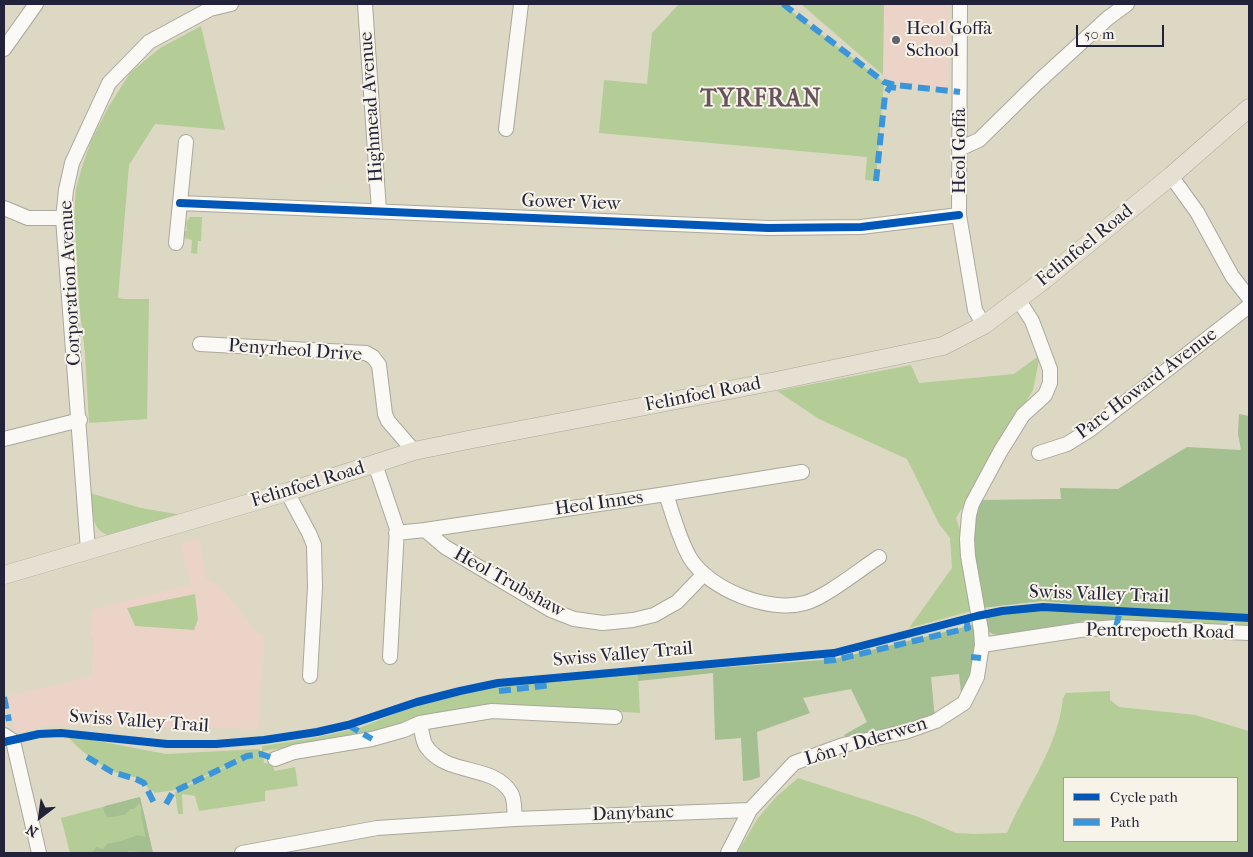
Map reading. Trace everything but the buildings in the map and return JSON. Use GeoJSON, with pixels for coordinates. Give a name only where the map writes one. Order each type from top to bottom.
{"type":"FeatureCollection","features":[{"type":"Feature","properties":{"kind":"main road","name":"Felinfoel Road"},"geometry":{"type":"LineString","coordinates":[[4,575],[287,492],[414,452],[473,438],[776,381],[943,346],[984,325],[1018,299],[1171,176],[1249,108]]}},
{"type":"Feature","properties":{"kind":"street"},"geometry":{"type":"LineString","coordinates":[[4,49],[36,4]]}},
{"type":"Feature","properties":{"kind":"street","name":"Corporation Avenue"},"geometry":{"type":"LineString","coordinates":[[88,550],[80,420],[63,218],[66,190],[72,163],[109,83],[150,42],[210,9],[231,4]]}},
{"type":"Feature","properties":{"kind":"street","name":"Highmead Avenue"},"geometry":{"type":"LineString","coordinates":[[366,4],[379,211]]}},
{"type":"Feature","properties":{"kind":"street"},"geometry":{"type":"LineString","coordinates":[[506,129],[521,4]]}},
{"type":"Feature","properties":{"kind":"street","name":"Heol Goffa"},"geometry":{"type":"LineString","coordinates":[[960,4],[959,215],[975,310],[984,325]]}},
{"type":"Feature","properties":{"kind":"street"},"geometry":{"type":"LineString","coordinates":[[959,149],[980,140],[1038,82],[1108,18],[1127,4]]}},
{"type":"Feature","properties":{"kind":"street"},"geometry":{"type":"LineString","coordinates":[[176,243],[186,142]]}},
{"type":"Feature","properties":{"kind":"street"},"geometry":{"type":"LineString","coordinates":[[1171,176],[1197,212],[1232,276],[1249,298]]}},
{"type":"Feature","properties":{"kind":"street","name":"Gower View"},"geometry":{"type":"LineString","coordinates":[[180,203],[768,228],[862,228],[959,215]]}},
{"type":"Feature","properties":{"kind":"street"},"geometry":{"type":"LineString","coordinates":[[4,208],[28,218],[63,218]]}},
{"type":"Feature","properties":{"kind":"street","name":"Lôn y Dderwen"},"geometry":{"type":"LineString","coordinates":[[728,853],[750,810],[794,763],[844,745],[904,732],[936,721],[964,703],[977,677],[982,645],[967,539],[970,510],[1000,452],[1023,415],[1045,395],[1050,383],[1050,369],[1032,321],[1018,299]]}},
{"type":"Feature","properties":{"kind":"street","name":"Parc Howard Avenue"},"geometry":{"type":"LineString","coordinates":[[1039,453],[1067,444],[1091,428],[1249,306]]}},
{"type":"Feature","properties":{"kind":"street","name":"Penyrheol Drive"},"geometry":{"type":"LineString","coordinates":[[200,344],[366,354],[379,364],[385,414],[388,421],[414,452]]}},
{"type":"Feature","properties":{"kind":"street"},"geometry":{"type":"LineString","coordinates":[[4,440],[80,420]]}},
{"type":"Feature","properties":{"kind":"street"},"geometry":{"type":"LineString","coordinates":[[375,464],[396,533],[390,657]]}},
{"type":"Feature","properties":{"kind":"street","name":"Heol Innes"},"geometry":{"type":"LineString","coordinates":[[396,533],[666,494],[802,472]]}},
{"type":"Feature","properties":{"kind":"street"},"geometry":{"type":"LineString","coordinates":[[287,492],[314,545],[315,587],[310,676]]}},
{"type":"Feature","properties":{"kind":"street"},"geometry":{"type":"LineString","coordinates":[[666,494],[690,558],[704,574],[723,588],[767,604],[786,606],[805,603],[819,597],[878,557]]}},
{"type":"Feature","properties":{"kind":"street","name":"Heol Trubshaw"},"geometry":{"type":"LineString","coordinates":[[425,530],[445,547],[543,606],[574,618],[603,623],[654,615],[677,602],[704,574]]}},
{"type":"Feature","properties":{"kind":"street","name":"Pentrepoeth Road"},"geometry":{"type":"LineString","coordinates":[[982,645],[1080,630],[1116,627],[1249,634]]}},
{"type":"Feature","properties":{"kind":"street"},"geometry":{"type":"LineString","coordinates":[[275,758],[294,752],[372,739],[404,730],[420,723],[492,712],[615,717]]}},
{"type":"Feature","properties":{"kind":"street"},"geometry":{"type":"LineString","coordinates":[[420,723],[425,744],[438,759],[500,780],[512,793],[515,819]]}},
{"type":"Feature","properties":{"kind":"street"},"geometry":{"type":"LineString","coordinates":[[4,735],[13,741],[39,853]]}},
{"type":"Feature","properties":{"kind":"street","name":"Danybanc"},"geometry":{"type":"LineString","coordinates":[[246,852],[306,847],[377,828],[515,819],[750,810]]}},
{"type":"Feature","properties":{"kind":"shaded area","name":"Heol Goffa School"},"geometry":{"type":"Polygon","coordinates":[[[802,4],[950,4],[948,89],[903,85],[885,77],[802,4]]]}},
{"type":"Feature","properties":{"kind":"shaded area"},"geometry":{"type":"Polygon","coordinates":[[[199,539],[207,581],[219,585],[258,634],[264,635],[259,729],[49,725],[15,733],[7,696],[92,676],[93,637],[90,637],[92,610],[191,584],[180,543],[199,539]]]}},
{"type":"Feature","properties":{"kind":"green space"},"geometry":{"type":"Polygon","coordinates":[[[679,4],[782,4],[884,82],[876,181],[865,180],[867,157],[599,133],[604,80],[647,84],[652,33],[679,4]]]}},
{"type":"Feature","properties":{"kind":"green space"},"geometry":{"type":"Polygon","coordinates":[[[802,5],[884,5],[883,75],[802,5]]]}},
{"type":"Feature","properties":{"kind":"green space"},"geometry":{"type":"Polygon","coordinates":[[[201,26],[225,130],[155,124],[129,165],[118,298],[149,299],[147,419],[89,423],[74,217],[76,189],[82,167],[91,141],[109,106],[130,73],[160,48],[201,26]]]}},
{"type":"Feature","properties":{"kind":"green space"},"geometry":{"type":"Polygon","coordinates":[[[190,217],[202,217],[201,241],[198,241],[197,254],[191,253],[192,240],[185,238],[184,231],[187,231],[186,222],[190,217]]]}},
{"type":"Feature","properties":{"kind":"green space"},"geometry":{"type":"Polygon","coordinates":[[[1040,355],[1033,390],[956,518],[961,533],[971,611],[909,628],[952,568],[950,538],[939,524],[907,459],[819,419],[777,391],[911,365],[919,383],[1014,374],[1040,355]]]}},
{"type":"Feature","properties":{"kind":"green space"},"geometry":{"type":"Polygon","coordinates":[[[1239,414],[1249,416],[1249,616],[1125,609],[1042,601],[982,608],[970,546],[979,500],[1061,499],[1060,488],[1118,489],[1187,447],[1241,450],[1238,434],[1239,414]]]}},
{"type":"Feature","properties":{"kind":"green space"},"geometry":{"type":"Polygon","coordinates":[[[90,493],[141,508],[182,515],[111,536],[99,530],[96,525],[92,513],[90,493]]]}},
{"type":"Feature","properties":{"kind":"green space"},"geometry":{"type":"Polygon","coordinates":[[[195,594],[198,619],[194,630],[135,626],[127,608],[195,594]]]}},
{"type":"Feature","properties":{"kind":"green space"},"geometry":{"type":"Polygon","coordinates":[[[1045,609],[1118,613],[1116,620],[1084,621],[1002,636],[987,631],[983,617],[1045,609]]]}},
{"type":"Feature","properties":{"kind":"green space"},"geometry":{"type":"Polygon","coordinates":[[[1121,613],[1249,622],[1249,627],[1119,621],[1121,613]]]}},
{"type":"Feature","properties":{"kind":"green space"},"geometry":{"type":"Polygon","coordinates":[[[973,625],[975,631],[974,676],[962,701],[959,674],[931,677],[935,719],[848,741],[844,735],[867,722],[851,689],[803,698],[810,713],[757,732],[760,777],[751,780],[743,781],[741,738],[715,740],[713,673],[638,681],[638,674],[835,659],[973,625]]]}},
{"type":"Feature","properties":{"kind":"green space"},"geometry":{"type":"Polygon","coordinates":[[[638,674],[640,713],[504,705],[418,717],[366,735],[263,751],[264,763],[272,764],[275,771],[295,767],[298,786],[265,791],[265,801],[199,811],[195,796],[182,794],[183,814],[178,814],[175,792],[249,755],[175,790],[154,793],[138,778],[106,768],[66,735],[166,754],[259,749],[261,752],[262,746],[359,728],[417,705],[502,686],[638,674]]]}},
{"type":"Feature","properties":{"kind":"green space"},"geometry":{"type":"Polygon","coordinates":[[[1110,691],[1110,700],[1119,707],[1195,715],[1249,731],[1249,853],[737,853],[758,818],[776,797],[798,778],[916,816],[956,833],[1007,833],[1048,751],[1055,734],[1063,698],[1066,693],[1110,691]]]}},
{"type":"Feature","properties":{"kind":"green space"},"geometry":{"type":"Polygon","coordinates":[[[140,797],[153,853],[70,853],[61,818],[140,797]]]}},
{"type":"Feature","properties":{"kind":"green space"},"geometry":{"type":"Polygon","coordinates":[[[140,797],[153,853],[129,851],[125,853],[92,853],[96,847],[103,849],[108,843],[118,842],[137,835],[145,837],[139,803],[125,815],[107,817],[103,809],[105,806],[140,797]]]}},
{"type":"Feature","properties":{"kind":"marked path"},"geometry":{"type":"LineString","coordinates":[[783,4],[884,82],[895,85],[960,92]]}},
{"type":"Feature","properties":{"kind":"marked path"},"geometry":{"type":"LineString","coordinates":[[876,181],[885,95],[890,87],[897,88]]}},
{"type":"Feature","properties":{"kind":"marked path"},"geometry":{"type":"LineString","coordinates":[[1116,627],[1120,611]]}},
{"type":"Feature","properties":{"kind":"marked path"},"geometry":{"type":"LineString","coordinates":[[824,661],[968,628],[966,619]]}},
{"type":"Feature","properties":{"kind":"marked path"},"geometry":{"type":"LineString","coordinates":[[971,657],[981,658]]}},
{"type":"Feature","properties":{"kind":"marked path"},"geometry":{"type":"LineString","coordinates":[[499,691],[552,685]]}},
{"type":"Feature","properties":{"kind":"marked path"},"geometry":{"type":"LineString","coordinates":[[4,697],[9,721]]}},
{"type":"Feature","properties":{"kind":"marked path"},"geometry":{"type":"LineString","coordinates":[[348,725],[372,739]]}},
{"type":"Feature","properties":{"kind":"marked path"},"geometry":{"type":"LineString","coordinates":[[166,804],[173,792],[247,756],[261,754],[275,759]]}},
{"type":"Feature","properties":{"kind":"marked path"},"geometry":{"type":"LineString","coordinates":[[87,757],[112,772],[144,783],[156,807]]}},
{"type":"Feature","properties":{"kind":"cycle path"},"geometry":{"type":"LineString","coordinates":[[180,203],[768,228],[861,227],[959,215]]}},
{"type":"Feature","properties":{"kind":"cycle path","name":"Swiss Valley Trail"},"geometry":{"type":"LineString","coordinates":[[4,742],[39,734],[61,733],[167,744],[216,744],[264,740],[348,725],[417,702],[498,683],[834,653],[1002,611],[1043,607],[1249,618]]}},
{"type":"Feature","properties":{"kind":"place","name":"Heol Goffa School"},"geometry":{"type":"Point","coordinates":[896,40]}},
{"type":"Feature","properties":{"kind":"district","name":"TYRFRAN"},"geometry":{"type":"Point","coordinates":[761,100]}}]}
